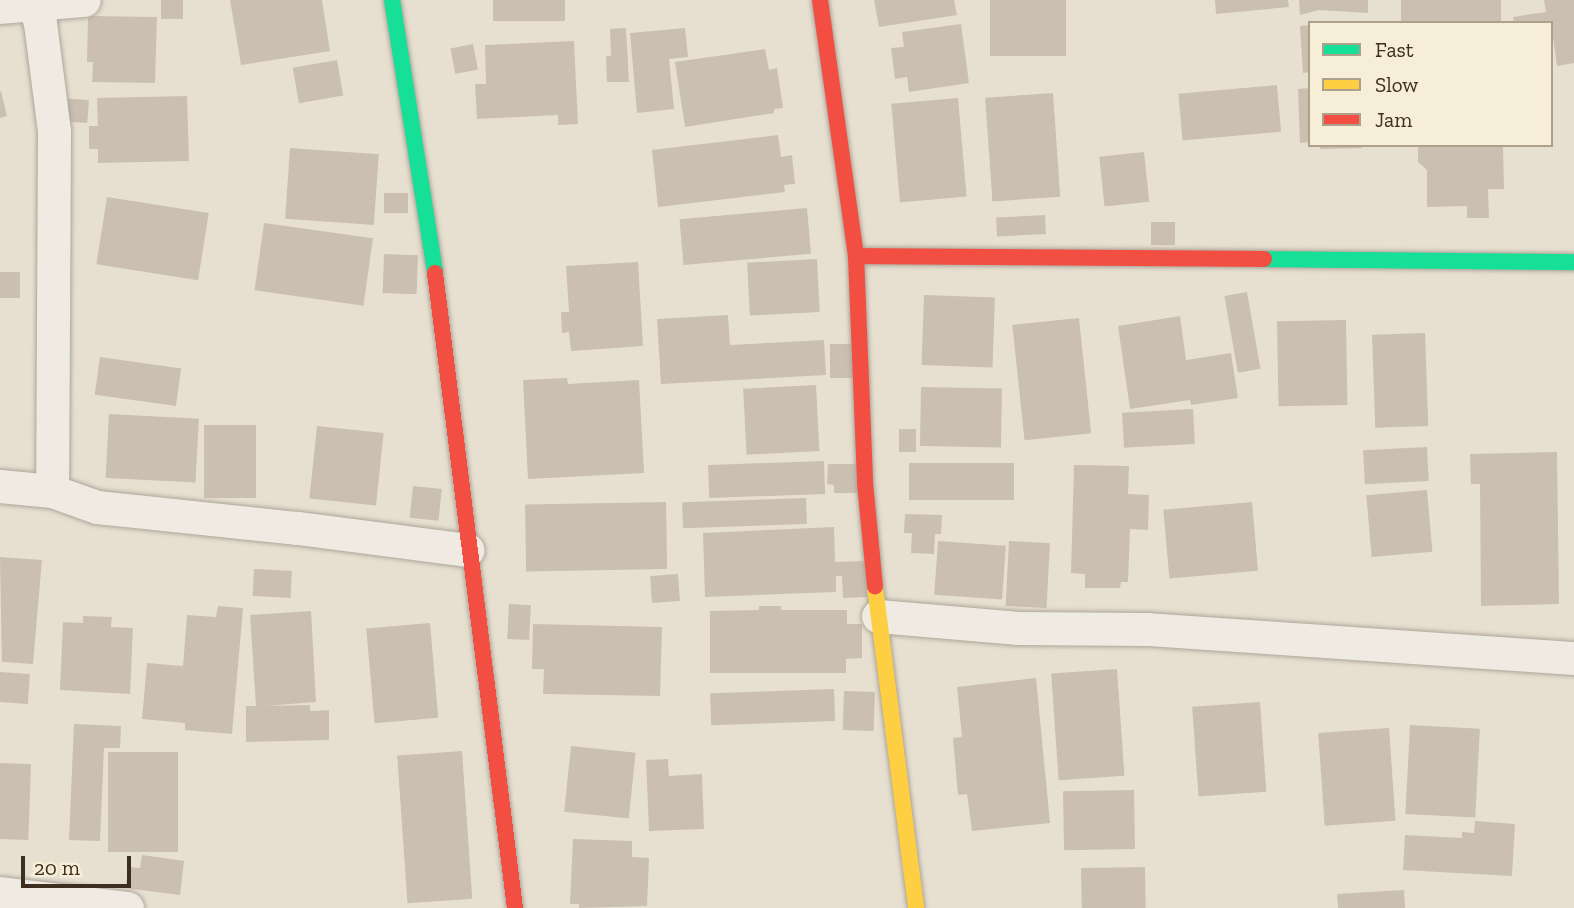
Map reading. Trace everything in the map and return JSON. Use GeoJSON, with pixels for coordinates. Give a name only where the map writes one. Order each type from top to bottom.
{"type":"FeatureCollection","features":[{"type":"Feature","properties":{"kind":"street"},"geometry":{"type":"LineString","coordinates":[[0,7],[84,0]]}},
{"type":"Feature","properties":{"kind":"street"},"geometry":{"type":"LineString","coordinates":[[392,0],[442,316],[468,550],[515,908]]}},
{"type":"Feature","properties":{"kind":"street"},"geometry":{"type":"LineString","coordinates":[[820,0],[856,256],[865,483],[877,616],[916,908]]}},
{"type":"Feature","properties":{"kind":"street"},"geometry":{"type":"LineString","coordinates":[[35,6],[40,23],[54,131],[52,491]]}},
{"type":"Feature","properties":{"kind":"street"},"geometry":{"type":"LineString","coordinates":[[856,256],[1325,257],[1574,262]]}},
{"type":"Feature","properties":{"kind":"street"},"geometry":{"type":"LineString","coordinates":[[0,486],[52,491],[97,507],[298,528],[468,550]]}},
{"type":"Feature","properties":{"kind":"street"},"geometry":{"type":"LineString","coordinates":[[877,616],[1018,628],[1174,631],[1574,658]]}},
{"type":"Feature","properties":{"kind":"street"},"geometry":{"type":"LineString","coordinates":[[0,893],[127,908]]}},
{"type":"Feature","properties":{"kind":"building"},"geometry":{"type":"Polygon","coordinates":[[[161,0],[183,0],[183,19],[161,19],[161,0]]]}},
{"type":"Feature","properties":{"kind":"building"},"geometry":{"type":"Polygon","coordinates":[[[230,0],[322,0],[330,51],[241,65],[230,0]]]}},
{"type":"Feature","properties":{"kind":"building"},"geometry":{"type":"Polygon","coordinates":[[[493,0],[565,0],[565,21],[493,21],[493,0]]]}},
{"type":"Feature","properties":{"kind":"building"},"geometry":{"type":"Polygon","coordinates":[[[874,0],[954,0],[957,15],[879,27],[874,0]]]}},
{"type":"Feature","properties":{"kind":"building"},"geometry":{"type":"Polygon","coordinates":[[[990,0],[1066,0],[1066,56],[990,56],[990,0]]]}},
{"type":"Feature","properties":{"kind":"building"},"geometry":{"type":"Polygon","coordinates":[[[1215,0],[1288,0],[1289,7],[1216,14],[1215,0]]]}},
{"type":"Feature","properties":{"kind":"building"},"geometry":{"type":"Polygon","coordinates":[[[1299,0],[1368,0],[1368,13],[1319,10],[1300,15],[1299,0]]]}},
{"type":"Feature","properties":{"kind":"building"},"geometry":{"type":"Polygon","coordinates":[[[1401,0],[1501,0],[1501,21],[1401,21],[1401,0]]]}},
{"type":"Feature","properties":{"kind":"building"},"geometry":{"type":"Polygon","coordinates":[[[1544,0],[1574,0],[1574,63],[1557,66],[1553,21],[1514,21],[1513,17],[1546,12],[1544,0]]]}},
{"type":"Feature","properties":{"kind":"building"},"geometry":{"type":"Polygon","coordinates":[[[88,16],[157,17],[155,83],[92,82],[93,62],[87,62],[88,16]]]}},
{"type":"Feature","properties":{"kind":"building"},"geometry":{"type":"Polygon","coordinates":[[[961,24],[969,83],[909,92],[907,77],[895,79],[891,48],[904,47],[902,32],[961,24]]]}},
{"type":"Feature","properties":{"kind":"building"},"geometry":{"type":"Polygon","coordinates":[[[1308,25],[1308,72],[1303,73],[1300,26],[1308,25]]]}},
{"type":"Feature","properties":{"kind":"building"},"geometry":{"type":"Polygon","coordinates":[[[626,28],[629,82],[607,82],[606,56],[611,56],[610,29],[626,28]]]}},
{"type":"Feature","properties":{"kind":"building"},"geometry":{"type":"Polygon","coordinates":[[[685,28],[688,57],[669,59],[674,109],[637,113],[630,33],[685,28]]]}},
{"type":"Feature","properties":{"kind":"building"},"geometry":{"type":"Polygon","coordinates":[[[574,41],[578,124],[558,125],[558,115],[477,119],[475,84],[486,84],[485,45],[574,41]]]}},
{"type":"Feature","properties":{"kind":"building"},"geometry":{"type":"Polygon","coordinates":[[[473,44],[478,70],[455,74],[450,48],[473,44]]]}},
{"type":"Feature","properties":{"kind":"building"},"geometry":{"type":"Polygon","coordinates":[[[765,49],[769,70],[777,68],[783,108],[774,109],[774,113],[685,127],[675,62],[765,49]]]}},
{"type":"Feature","properties":{"kind":"building"},"geometry":{"type":"Polygon","coordinates":[[[337,60],[343,95],[299,103],[293,68],[337,60]]]}},
{"type":"Feature","properties":{"kind":"building"},"geometry":{"type":"Polygon","coordinates":[[[1277,85],[1281,132],[1182,140],[1178,94],[1277,85]]]}},
{"type":"Feature","properties":{"kind":"building"},"geometry":{"type":"Polygon","coordinates":[[[1308,88],[1308,142],[1300,143],[1298,89],[1308,88]]]}},
{"type":"Feature","properties":{"kind":"building"},"geometry":{"type":"Polygon","coordinates":[[[0,92],[7,116],[0,118],[0,92]]]}},
{"type":"Feature","properties":{"kind":"building"},"geometry":{"type":"Polygon","coordinates":[[[1053,93],[1060,197],[992,201],[985,98],[1053,93]]]}},
{"type":"Feature","properties":{"kind":"building"},"geometry":{"type":"Polygon","coordinates":[[[187,96],[189,161],[98,163],[98,149],[89,149],[89,126],[98,126],[97,98],[187,96]]]}},
{"type":"Feature","properties":{"kind":"building"},"geometry":{"type":"Polygon","coordinates":[[[60,98],[89,100],[87,123],[58,121],[60,98]]]}},
{"type":"Feature","properties":{"kind":"building"},"geometry":{"type":"Polygon","coordinates":[[[958,98],[967,197],[900,202],[891,104],[958,98]]]}},
{"type":"Feature","properties":{"kind":"building"},"geometry":{"type":"Polygon","coordinates":[[[778,135],[781,157],[792,155],[795,184],[784,185],[785,192],[658,207],[652,150],[778,135]]]}},
{"type":"Feature","properties":{"kind":"building"},"geometry":{"type":"Polygon","coordinates":[[[1320,147],[1363,147],[1362,148],[1320,147]]]}},
{"type":"Feature","properties":{"kind":"building"},"geometry":{"type":"Polygon","coordinates":[[[1418,147],[1503,147],[1504,189],[1488,189],[1489,218],[1467,218],[1467,206],[1427,207],[1427,170],[1418,162],[1418,147]]]}},
{"type":"Feature","properties":{"kind":"building"},"geometry":{"type":"Polygon","coordinates":[[[290,148],[379,154],[374,225],[285,219],[290,148]]]}},
{"type":"Feature","properties":{"kind":"building"},"geometry":{"type":"Polygon","coordinates":[[[1144,152],[1149,202],[1104,206],[1099,157],[1144,152]]]}},
{"type":"Feature","properties":{"kind":"building"},"geometry":{"type":"Polygon","coordinates":[[[384,193],[408,193],[408,213],[384,213],[384,193]]]}},
{"type":"Feature","properties":{"kind":"building"},"geometry":{"type":"Polygon","coordinates":[[[107,197],[209,213],[198,280],[96,264],[107,197]]]}},
{"type":"Feature","properties":{"kind":"building"},"geometry":{"type":"Polygon","coordinates":[[[807,208],[811,254],[683,265],[679,219],[807,208]]]}},
{"type":"Feature","properties":{"kind":"building"},"geometry":{"type":"Polygon","coordinates":[[[1045,215],[1046,234],[997,237],[996,218],[1045,215]]]}},
{"type":"Feature","properties":{"kind":"building"},"geometry":{"type":"Polygon","coordinates":[[[1151,222],[1175,222],[1175,245],[1151,245],[1151,222]]]}},
{"type":"Feature","properties":{"kind":"building"},"geometry":{"type":"Polygon","coordinates":[[[264,223],[373,238],[363,306],[255,290],[264,223]]]}},
{"type":"Feature","properties":{"kind":"building"},"geometry":{"type":"Polygon","coordinates":[[[384,254],[418,255],[417,294],[383,293],[384,254]]]}},
{"type":"Feature","properties":{"kind":"building"},"geometry":{"type":"Polygon","coordinates":[[[817,259],[820,312],[750,316],[747,263],[817,259]]]}},
{"type":"Feature","properties":{"kind":"building"},"geometry":{"type":"Polygon","coordinates":[[[638,262],[643,346],[571,351],[569,332],[562,333],[561,312],[569,312],[566,266],[638,262]]]}},
{"type":"Feature","properties":{"kind":"building"},"geometry":{"type":"Polygon","coordinates":[[[0,272],[20,272],[20,298],[0,298],[0,272]]]}},
{"type":"Feature","properties":{"kind":"building"},"geometry":{"type":"Polygon","coordinates":[[[1247,292],[1261,369],[1238,373],[1224,296],[1247,292]]]}},
{"type":"Feature","properties":{"kind":"building"},"geometry":{"type":"Polygon","coordinates":[[[924,295],[995,297],[993,367],[922,365],[924,295]]]}},
{"type":"Feature","properties":{"kind":"building"},"geometry":{"type":"Polygon","coordinates":[[[728,315],[730,345],[824,340],[826,375],[661,384],[657,319],[728,315]]]}},
{"type":"Feature","properties":{"kind":"building"},"geometry":{"type":"Polygon","coordinates":[[[1180,316],[1186,360],[1231,353],[1238,398],[1191,405],[1190,400],[1130,409],[1118,326],[1180,316]]]}},
{"type":"Feature","properties":{"kind":"building"},"geometry":{"type":"Polygon","coordinates":[[[1079,318],[1091,433],[1024,440],[1012,325],[1079,318]]]}},
{"type":"Feature","properties":{"kind":"building"},"geometry":{"type":"Polygon","coordinates":[[[1346,320],[1347,405],[1278,406],[1277,321],[1346,320]]]}},
{"type":"Feature","properties":{"kind":"building"},"geometry":{"type":"Polygon","coordinates":[[[1425,333],[1428,426],[1375,428],[1372,335],[1425,333]]]}},
{"type":"Feature","properties":{"kind":"building"},"geometry":{"type":"Polygon","coordinates":[[[830,344],[855,344],[855,378],[830,378],[830,344]]]}},
{"type":"Feature","properties":{"kind":"building"},"geometry":{"type":"Polygon","coordinates":[[[100,357],[181,368],[176,406],[95,395],[100,357]]]}},
{"type":"Feature","properties":{"kind":"building"},"geometry":{"type":"Polygon","coordinates":[[[567,378],[568,384],[639,380],[644,473],[528,479],[523,380],[567,378]]]}},
{"type":"Feature","properties":{"kind":"building"},"geometry":{"type":"Polygon","coordinates":[[[816,385],[819,451],[747,455],[743,389],[816,385]]]}},
{"type":"Feature","properties":{"kind":"building"},"geometry":{"type":"Polygon","coordinates":[[[921,387],[1002,388],[1001,447],[920,446],[921,387]]]}},
{"type":"Feature","properties":{"kind":"building"},"geometry":{"type":"Polygon","coordinates":[[[1193,409],[1195,444],[1124,448],[1122,413],[1193,409]]]}},
{"type":"Feature","properties":{"kind":"building"},"geometry":{"type":"Polygon","coordinates":[[[109,414],[199,419],[196,483],[106,478],[109,414]]]}},
{"type":"Feature","properties":{"kind":"building"},"geometry":{"type":"Polygon","coordinates":[[[204,425],[256,425],[256,498],[204,498],[204,425]]]}},
{"type":"Feature","properties":{"kind":"building"},"geometry":{"type":"Polygon","coordinates":[[[317,426],[384,433],[376,506],[309,499],[317,426]]]}},
{"type":"Feature","properties":{"kind":"building"},"geometry":{"type":"Polygon","coordinates":[[[899,429],[916,429],[916,452],[899,452],[899,429]]]}},
{"type":"Feature","properties":{"kind":"building"},"geometry":{"type":"Polygon","coordinates":[[[1427,447],[1429,481],[1365,484],[1363,450],[1427,447]]]}},
{"type":"Feature","properties":{"kind":"building"},"geometry":{"type":"Polygon","coordinates":[[[1557,452],[1559,604],[1481,606],[1480,484],[1471,484],[1470,454],[1557,452]]]}},
{"type":"Feature","properties":{"kind":"building"},"geometry":{"type":"Polygon","coordinates":[[[824,461],[825,494],[709,498],[708,465],[824,461]]]}},
{"type":"Feature","properties":{"kind":"building"},"geometry":{"type":"Polygon","coordinates":[[[909,463],[1014,463],[1014,500],[909,500],[909,463]]]}},
{"type":"Feature","properties":{"kind":"building"},"geometry":{"type":"Polygon","coordinates":[[[828,464],[860,464],[860,493],[834,493],[834,485],[827,484],[828,464]]]}},
{"type":"Feature","properties":{"kind":"building"},"geometry":{"type":"Polygon","coordinates":[[[1074,465],[1129,466],[1128,494],[1149,495],[1148,530],[1130,529],[1128,582],[1121,582],[1120,588],[1085,588],[1085,574],[1071,573],[1074,465]]]}},
{"type":"Feature","properties":{"kind":"building"},"geometry":{"type":"Polygon","coordinates":[[[413,486],[442,489],[438,521],[410,518],[413,486]]]}},
{"type":"Feature","properties":{"kind":"building"},"geometry":{"type":"Polygon","coordinates":[[[1427,490],[1432,552],[1372,557],[1366,495],[1427,490]]]}},
{"type":"Feature","properties":{"kind":"building"},"geometry":{"type":"Polygon","coordinates":[[[806,498],[807,524],[683,528],[682,502],[806,498]]]}},
{"type":"Feature","properties":{"kind":"building"},"geometry":{"type":"Polygon","coordinates":[[[666,502],[667,569],[526,571],[525,504],[666,502]]]}},
{"type":"Feature","properties":{"kind":"building"},"geometry":{"type":"Polygon","coordinates":[[[1252,502],[1258,571],[1169,578],[1163,510],[1252,502]]]}},
{"type":"Feature","properties":{"kind":"building"},"geometry":{"type":"Polygon","coordinates":[[[905,514],[942,515],[941,534],[935,534],[934,554],[911,553],[912,533],[904,533],[905,514]]]}},
{"type":"Feature","properties":{"kind":"building"},"geometry":{"type":"Polygon","coordinates":[[[834,527],[835,562],[865,561],[867,597],[843,598],[842,576],[836,576],[836,592],[705,597],[703,533],[834,527]]]}},
{"type":"Feature","properties":{"kind":"building"},"geometry":{"type":"Polygon","coordinates":[[[938,541],[1006,546],[1002,600],[934,595],[938,541]]]}},
{"type":"Feature","properties":{"kind":"building"},"geometry":{"type":"Polygon","coordinates":[[[1009,541],[1050,543],[1047,608],[1006,606],[1009,541]]]}},
{"type":"Feature","properties":{"kind":"building"},"geometry":{"type":"Polygon","coordinates":[[[0,557],[42,560],[33,664],[2,662],[2,669],[0,557]]]}},
{"type":"Feature","properties":{"kind":"building"},"geometry":{"type":"Polygon","coordinates":[[[254,569],[292,571],[291,598],[253,596],[254,569]]]}},
{"type":"Feature","properties":{"kind":"building"},"geometry":{"type":"Polygon","coordinates":[[[678,574],[680,601],[652,603],[650,576],[678,574]]]}},
{"type":"Feature","properties":{"kind":"building"},"geometry":{"type":"Polygon","coordinates":[[[509,604],[531,605],[529,640],[507,639],[509,604]]]}},
{"type":"Feature","properties":{"kind":"building"},"geometry":{"type":"Polygon","coordinates":[[[218,606],[243,608],[232,734],[185,730],[185,723],[142,719],[147,663],[183,666],[187,615],[216,617],[218,606]]]}},
{"type":"Feature","properties":{"kind":"building"},"geometry":{"type":"Polygon","coordinates":[[[759,606],[781,606],[781,610],[847,610],[847,624],[862,624],[862,658],[846,659],[846,673],[710,673],[710,611],[759,610],[759,606]]]}},
{"type":"Feature","properties":{"kind":"building"},"geometry":{"type":"Polygon","coordinates":[[[311,611],[316,702],[265,706],[310,705],[310,711],[329,710],[329,740],[246,742],[246,706],[256,706],[250,615],[311,611]]]}},
{"type":"Feature","properties":{"kind":"building"},"geometry":{"type":"Polygon","coordinates":[[[83,616],[112,617],[111,627],[133,628],[130,694],[60,690],[63,622],[83,623],[83,616]]]}},
{"type":"Feature","properties":{"kind":"building"},"geometry":{"type":"Polygon","coordinates":[[[430,623],[438,718],[375,723],[366,629],[430,623]]]}},
{"type":"Feature","properties":{"kind":"building"},"geometry":{"type":"Polygon","coordinates":[[[533,624],[662,627],[660,696],[543,694],[544,669],[532,669],[533,624]]]}},
{"type":"Feature","properties":{"kind":"building"},"geometry":{"type":"Polygon","coordinates":[[[1117,669],[1124,776],[1059,780],[1051,674],[1117,669]]]}},
{"type":"Feature","properties":{"kind":"building"},"geometry":{"type":"Polygon","coordinates":[[[0,672],[30,674],[28,704],[0,702],[0,672]]]}},
{"type":"Feature","properties":{"kind":"building"},"geometry":{"type":"Polygon","coordinates":[[[1036,678],[1050,823],[972,831],[967,794],[958,795],[953,738],[962,737],[957,687],[1036,678]]]}},
{"type":"Feature","properties":{"kind":"building"},"geometry":{"type":"Polygon","coordinates":[[[834,689],[835,721],[711,725],[710,693],[834,689]]]}},
{"type":"Feature","properties":{"kind":"building"},"geometry":{"type":"Polygon","coordinates":[[[844,691],[875,692],[874,731],[843,730],[844,691]]]}},
{"type":"Feature","properties":{"kind":"building"},"geometry":{"type":"Polygon","coordinates":[[[1260,702],[1266,792],[1198,797],[1192,707],[1260,702]]]}},
{"type":"Feature","properties":{"kind":"building"},"geometry":{"type":"Polygon","coordinates":[[[74,724],[121,726],[120,748],[104,748],[100,841],[69,840],[74,724]]]}},
{"type":"Feature","properties":{"kind":"building"},"geometry":{"type":"Polygon","coordinates":[[[1410,725],[1480,729],[1475,818],[1405,814],[1410,725]]]}},
{"type":"Feature","properties":{"kind":"building"},"geometry":{"type":"Polygon","coordinates":[[[1389,728],[1395,821],[1325,826],[1318,733],[1389,728]]]}},
{"type":"Feature","properties":{"kind":"building"},"geometry":{"type":"Polygon","coordinates":[[[571,746],[636,753],[629,818],[564,812],[571,746]]]}},
{"type":"Feature","properties":{"kind":"building"},"geometry":{"type":"Polygon","coordinates":[[[462,751],[472,899],[407,903],[397,756],[462,751]]]}},
{"type":"Feature","properties":{"kind":"building"},"geometry":{"type":"Polygon","coordinates":[[[108,752],[178,752],[178,852],[108,852],[108,752]]]}},
{"type":"Feature","properties":{"kind":"building"},"geometry":{"type":"Polygon","coordinates":[[[668,759],[669,776],[702,774],[704,829],[649,831],[646,760],[668,759]]]}},
{"type":"Feature","properties":{"kind":"building"},"geometry":{"type":"Polygon","coordinates":[[[0,763],[31,764],[28,840],[0,839],[0,763]]]}},
{"type":"Feature","properties":{"kind":"building"},"geometry":{"type":"Polygon","coordinates":[[[1134,790],[1135,849],[1064,850],[1063,791],[1134,790]]]}},
{"type":"Feature","properties":{"kind":"building"},"geometry":{"type":"Polygon","coordinates":[[[1475,821],[1515,824],[1512,876],[1403,870],[1405,835],[1462,838],[1462,832],[1474,833],[1475,821]]]}},
{"type":"Feature","properties":{"kind":"building"},"geometry":{"type":"Polygon","coordinates":[[[573,839],[632,841],[632,857],[649,858],[647,906],[579,908],[579,904],[570,904],[573,839]]]}},
{"type":"Feature","properties":{"kind":"building"},"geometry":{"type":"Polygon","coordinates":[[[142,855],[184,861],[180,895],[125,888],[129,867],[140,868],[142,855]]]}},
{"type":"Feature","properties":{"kind":"building"},"geometry":{"type":"Polygon","coordinates":[[[1145,867],[1146,908],[1082,908],[1081,868],[1145,867]]]}},
{"type":"Feature","properties":{"kind":"building"},"geometry":{"type":"Polygon","coordinates":[[[1404,890],[1405,908],[1338,908],[1337,894],[1404,890]]]}},
{"type":"Feature","properties":{"kind":"traffic: fast"},"geometry":{"type":"LineString","coordinates":[[392,0],[435,273]]}},
{"type":"Feature","properties":{"kind":"traffic: fast"},"geometry":{"type":"LineString","coordinates":[[1264,259],[1574,262]]}},
{"type":"Feature","properties":{"kind":"traffic: slow"},"geometry":{"type":"LineString","coordinates":[[875,587],[916,908]]}},
{"type":"Feature","properties":{"kind":"traffic: jam"},"geometry":{"type":"LineString","coordinates":[[820,0],[856,256],[865,483],[875,587]]}},
{"type":"Feature","properties":{"kind":"traffic: jam"},"geometry":{"type":"LineString","coordinates":[[856,256],[1264,259]]}},
{"type":"Feature","properties":{"kind":"traffic: jam"},"geometry":{"type":"LineString","coordinates":[[435,273],[515,908]]}}]}
